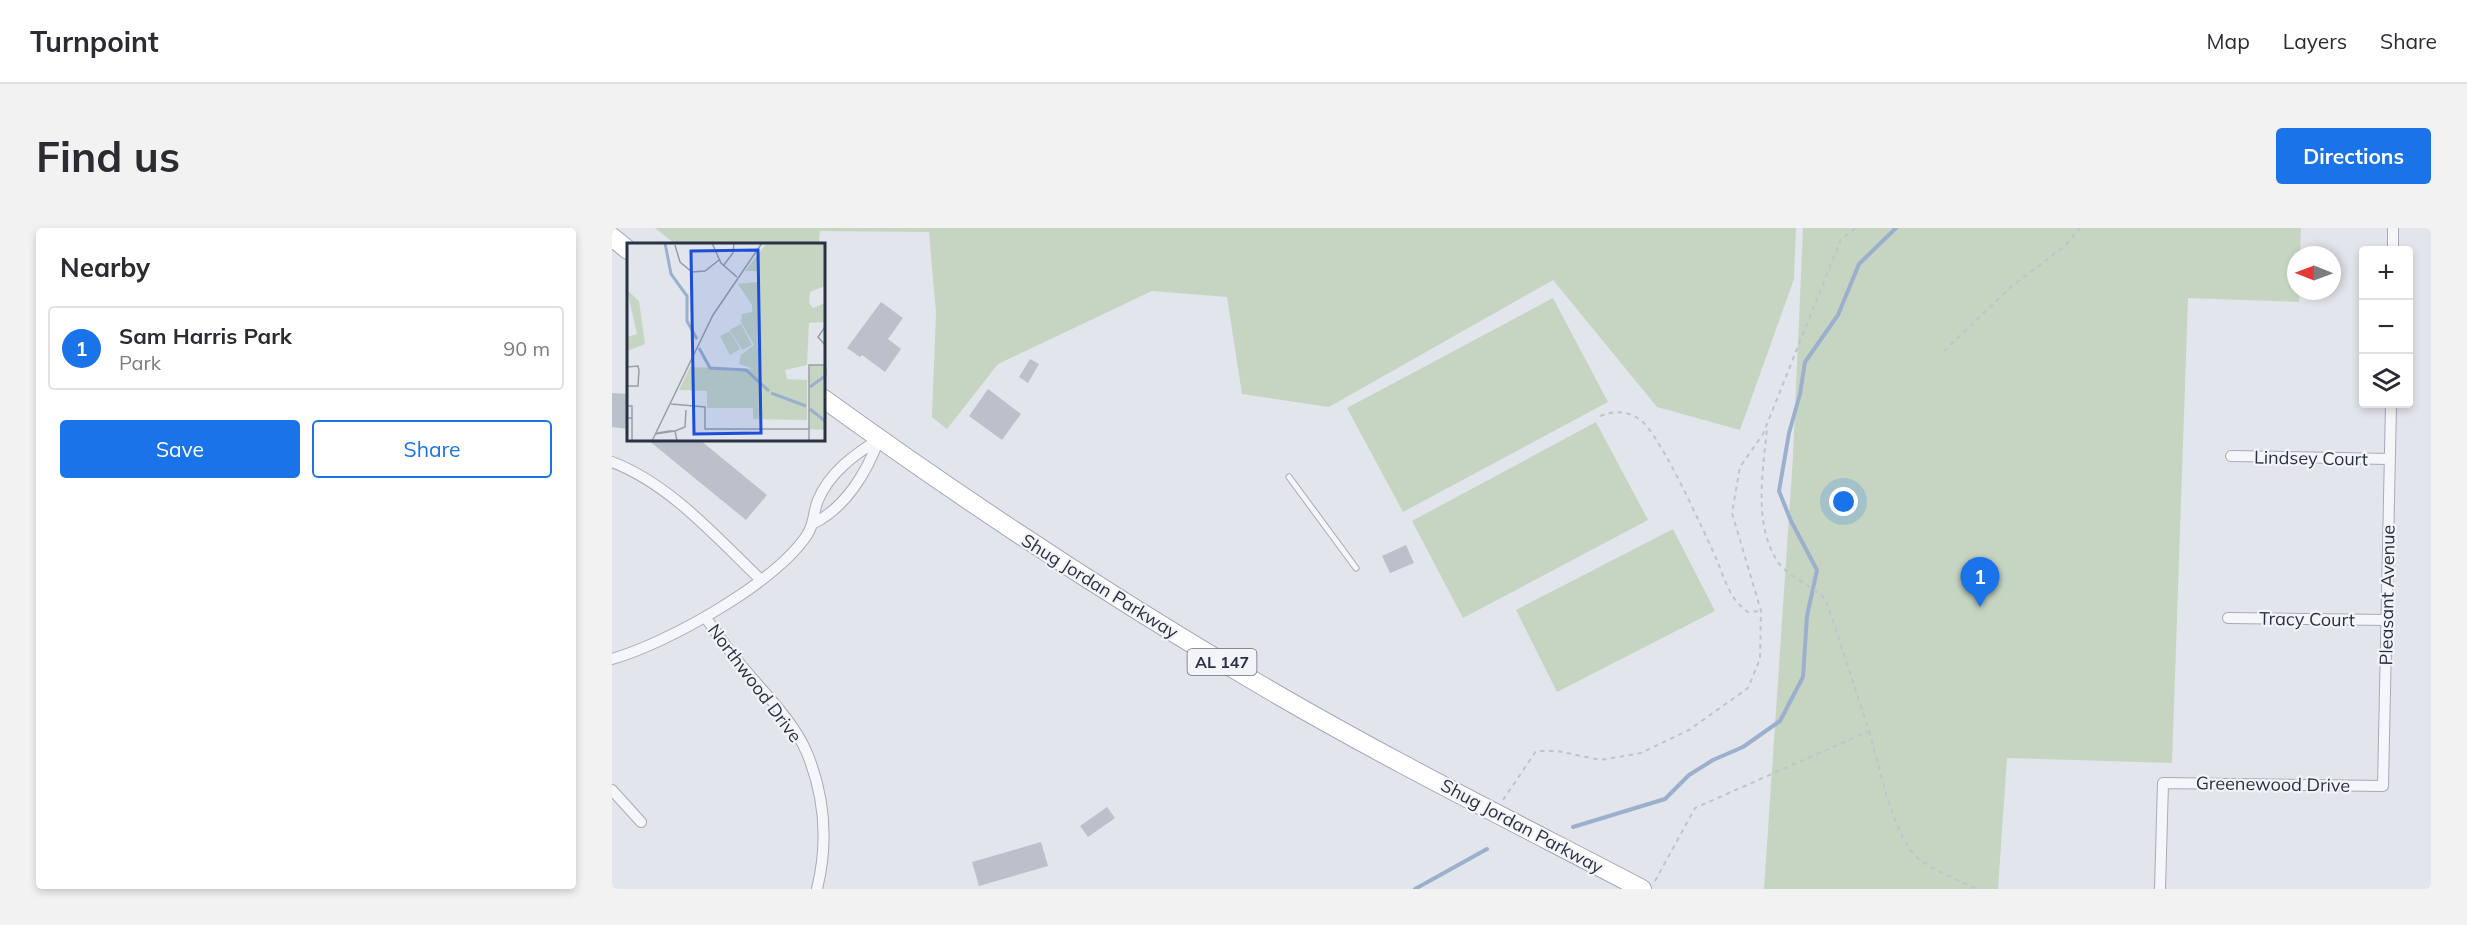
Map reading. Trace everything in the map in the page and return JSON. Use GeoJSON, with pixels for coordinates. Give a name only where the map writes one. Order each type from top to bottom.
{"type":"FeatureCollection","features":[{"type":"Feature","properties":{"kind":"main road"},"geometry":{"type":"LineString","coordinates":[[612,237],[627,249]]}},
{"type":"Feature","properties":{"kind":"main road","name":"Shug Jordan Parkway"},"geometry":{"type":"LineString","coordinates":[[825,400],[1053,558],[1201,650],[1400,762],[1642,889]]}},
{"type":"Feature","properties":{"kind":"street"},"geometry":{"type":"LineString","coordinates":[[2393,228],[2393,246]]}},
{"type":"Feature","properties":{"kind":"street","name":"Pleasant Avenue"},"geometry":{"type":"LineString","coordinates":[[2384,786],[2391,408]]}},
{"type":"Feature","properties":{"kind":"street"},"geometry":{"type":"LineString","coordinates":[[612,659],[660,641],[705,617],[760,579],[806,537],[814,523],[818,500],[841,467],[879,439]]}},
{"type":"Feature","properties":{"kind":"street"},"geometry":{"type":"LineString","coordinates":[[814,523],[832,512],[865,473],[879,439]]}},
{"type":"Feature","properties":{"kind":"street","name":"Lindsey Court"},"geometry":{"type":"LineString","coordinates":[[2231,456],[2390,459]]}},
{"type":"Feature","properties":{"kind":"street"},"geometry":{"type":"LineString","coordinates":[[612,462],[632,470],[656,486],[687,511],[760,579]]}},
{"type":"Feature","properties":{"kind":"street","name":"Northwood Drive"},"geometry":{"type":"LineString","coordinates":[[705,617],[740,664],[777,707],[806,752],[817,784],[822,814],[824,844],[817,889]]}},
{"type":"Feature","properties":{"kind":"street","name":"Tracy Court"},"geometry":{"type":"LineString","coordinates":[[2228,618],[2386,620]]}},
{"type":"Feature","properties":{"kind":"street","name":"Greenewood Drive"},"geometry":{"type":"LineString","coordinates":[[2160,889],[2163,783],[2384,786]]}},
{"type":"Feature","properties":{"kind":"street"},"geometry":{"type":"LineString","coordinates":[[612,789],[640,822]]}},
{"type":"Feature","properties":{"kind":"lane"},"geometry":{"type":"LineString","coordinates":[[1289,477],[1356,568]]}},
{"type":"Feature","properties":{"kind":"path"},"geometry":{"type":"LineString","coordinates":[[1496,812],[1536,751],[1557,751],[1601,760],[1641,753],[1689,730],[1748,688],[1760,659],[1761,611],[1732,513],[1740,467],[1767,425],[1841,239],[1856,228]]}},
{"type":"Feature","properties":{"kind":"path"},"geometry":{"type":"LineString","coordinates":[[1944,351],[2012,286],[2066,245],[2080,228]]}},
{"type":"Feature","properties":{"kind":"path"},"geometry":{"type":"LineString","coordinates":[[1600,416],[1613,411],[1628,413],[1641,420],[1659,443],[1736,603],[1748,612],[1761,611]]}},
{"type":"Feature","properties":{"kind":"path"},"geometry":{"type":"LineString","coordinates":[[1767,425],[1761,504],[1767,538],[1778,564],[1826,600],[1895,819],[1908,844],[1917,857],[1926,863],[1977,889]]}},
{"type":"Feature","properties":{"kind":"path"},"geometry":{"type":"LineString","coordinates":[[1651,889],[1695,808],[1869,731]]}},
{"type":"Feature","properties":{"kind":"green space"},"geometry":{"type":"Polygon","coordinates":[[[655,228],[1796,228],[1794,279],[1740,430],[1657,407],[1553,280],[1329,407],[1242,394],[1227,297],[1152,291],[998,364],[947,429],[932,417],[936,313],[929,232],[820,231],[819,243],[674,243],[655,228]]]}},
{"type":"Feature","properties":{"kind":"green space"},"geometry":{"type":"Polygon","coordinates":[[[1803,228],[2301,228],[2300,246],[2287,246],[2287,300],[2299,300],[2299,302],[2188,298],[2172,763],[2007,758],[1998,889],[1764,889],[1793,457],[1803,228]]]}},
{"type":"Feature","properties":{"kind":"green space"},"geometry":{"type":"Polygon","coordinates":[[[1553,298],[1608,402],[1403,512],[1347,408],[1553,298]]]}},
{"type":"Feature","properties":{"kind":"green space"},"geometry":{"type":"Polygon","coordinates":[[[1596,422],[1648,520],[1463,618],[1412,521],[1596,422]]]}},
{"type":"Feature","properties":{"kind":"green space"},"geometry":{"type":"Polygon","coordinates":[[[1673,529],[1715,611],[1557,692],[1516,610],[1673,529]]]}},
{"type":"Feature","properties":{"kind":"building"},"geometry":{"type":"Polygon","coordinates":[[[881,302],[903,318],[888,339],[901,349],[885,372],[862,355],[860,357],[847,348],[881,302]]]}},
{"type":"Feature","properties":{"kind":"building"},"geometry":{"type":"Polygon","coordinates":[[[1030,359],[1039,364],[1028,383],[1019,377],[1030,359]]]}},
{"type":"Feature","properties":{"kind":"building"},"geometry":{"type":"Polygon","coordinates":[[[988,389],[1021,414],[1002,440],[969,416],[988,389]]]}},
{"type":"Feature","properties":{"kind":"building"},"geometry":{"type":"Polygon","coordinates":[[[612,393],[627,394],[627,429],[612,427],[612,393]]]}},
{"type":"Feature","properties":{"kind":"building"},"geometry":{"type":"Polygon","coordinates":[[[649,441],[701,441],[767,495],[746,520],[649,441]]]}},
{"type":"Feature","properties":{"kind":"building"},"geometry":{"type":"Polygon","coordinates":[[[1406,545],[1414,563],[1390,573],[1382,556],[1406,545]]]}},
{"type":"Feature","properties":{"kind":"building"},"geometry":{"type":"Polygon","coordinates":[[[1107,807],[1115,818],[1088,837],[1080,826],[1107,807]]]}},
{"type":"Feature","properties":{"kind":"building"},"geometry":{"type":"Polygon","coordinates":[[[1041,842],[1048,866],[979,886],[972,862],[1041,842]]]}},
{"type":"Feature","properties":{"kind":"waterway"},"geometry":{"type":"LineString","coordinates":[[1573,827],[1665,799],[1689,775],[1713,760],[1743,747],[1780,721],[1803,677],[1807,616],[1817,570],[1791,521],[1779,491],[1805,362],[1838,315],[1859,264],[1896,228]]}},
{"type":"Feature","properties":{"kind":"waterway"},"geometry":{"type":"LineString","coordinates":[[1415,889],[1487,849]]}},
{"type":"Feature","properties":{"kind":"place","name":"Sam Harris Park"},"geometry":{"type":"Point","coordinates":[1980,607]}}]}
